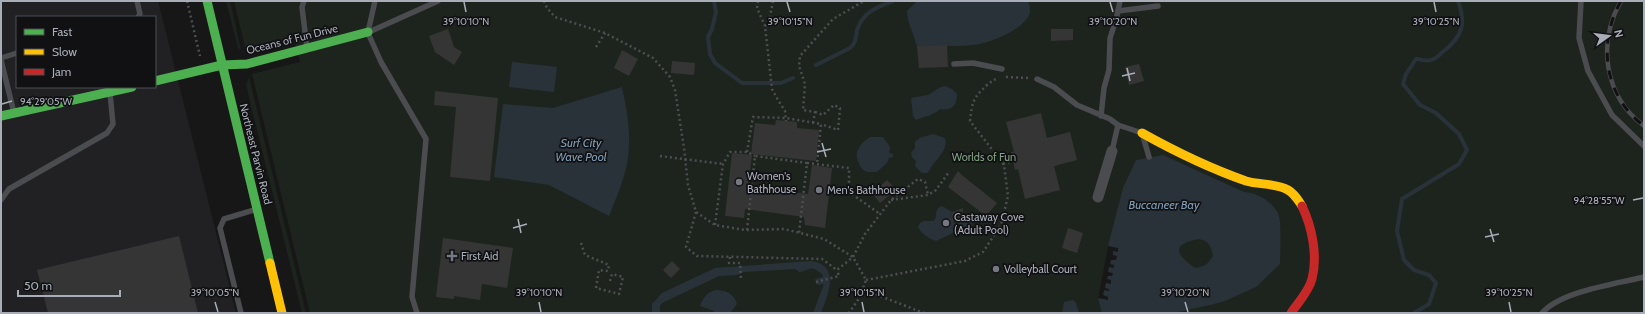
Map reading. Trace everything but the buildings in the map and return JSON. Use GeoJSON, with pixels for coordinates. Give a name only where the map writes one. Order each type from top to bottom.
{"type":"FeatureCollection","features":[{"type":"Feature","properties":{"kind":"street","name":"Northeast Parvin Road"},"geometry":{"type":"LineString","coordinates":[[207,1],[282,313]]}},
{"type":"Feature","properties":{"kind":"street","name":"Oceans of Fun Drive"},"geometry":{"type":"LineString","coordinates":[[156,82],[222,65],[247,64],[368,32]]}},
{"type":"Feature","properties":{"kind":"street"},"geometry":{"type":"LineString","coordinates":[[1,116],[128,88]]}},
{"type":"Feature","properties":{"kind":"street"},"geometry":{"type":"LineString","coordinates":[[1142,133],[1176,153],[1210,169],[1258,184],[1276,185],[1291,192],[1300,202],[1305,210],[1311,238],[1314,268],[1312,280],[1292,313]]}},
{"type":"Feature","properties":{"kind":"street"},"geometry":{"type":"LineString","coordinates":[[1098,197],[1112,151]]}},
{"type":"Feature","properties":{"kind":"lane"},"geometry":{"type":"LineString","coordinates":[[137,1],[140,14],[139,16]]}},
{"type":"Feature","properties":{"kind":"lane"},"geometry":{"type":"LineString","coordinates":[[304,1],[302,7],[308,48]]}},
{"type":"Feature","properties":{"kind":"lane","name":"Oceans of Fun Drive"},"geometry":{"type":"LineString","coordinates":[[368,32],[438,1]]}},
{"type":"Feature","properties":{"kind":"lane"},"geometry":{"type":"LineString","coordinates":[[1101,116],[1104,88],[1109,70],[1110,38],[1120,1]]}},
{"type":"Feature","properties":{"kind":"lane"},"geometry":{"type":"LineString","coordinates":[[1581,1],[1579,38],[1588,71],[1612,115],[1644,146]]}},
{"type":"Feature","properties":{"kind":"lane"},"geometry":{"type":"LineString","coordinates":[[374,2],[368,32],[381,62],[426,139],[412,296],[417,313]]}},
{"type":"Feature","properties":{"kind":"lane"},"geometry":{"type":"LineString","coordinates":[[1118,12],[1158,6]]}},
{"type":"Feature","properties":{"kind":"lane"},"geometry":{"type":"LineString","coordinates":[[14,113],[1,59],[16,54]]}},
{"type":"Feature","properties":{"kind":"lane"},"geometry":{"type":"LineString","coordinates":[[954,64],[973,63],[1002,69]]}},
{"type":"Feature","properties":{"kind":"lane"},"geometry":{"type":"LineString","coordinates":[[1036,79],[1054,87],[1077,105],[1118,126],[1142,133],[1149,158]]}},
{"type":"Feature","properties":{"kind":"lane"},"geometry":{"type":"LineString","coordinates":[[1,200],[8,189],[107,134],[113,124],[110,92]]}},
{"type":"Feature","properties":{"kind":"lane"},"geometry":{"type":"LineString","coordinates":[[1112,151],[1118,126]]}},
{"type":"Feature","properties":{"kind":"lane"},"geometry":{"type":"LineString","coordinates":[[241,313],[220,228],[224,219],[257,209]]}},
{"type":"Feature","properties":{"kind":"lane"},"geometry":{"type":"LineString","coordinates":[[1542,313],[1549,306],[1562,298],[1644,277]]}},
{"type":"Feature","properties":{"kind":"path"},"geometry":{"type":"LineString","coordinates":[[187,1],[204,70]]}},
{"type":"Feature","properties":{"kind":"path"},"geometry":{"type":"LineString","coordinates":[[544,1],[554,17],[605,34],[653,58],[670,77],[675,90],[688,185],[696,212],[686,247],[697,256],[822,259],[837,270],[839,276],[816,282]]}},
{"type":"Feature","properties":{"kind":"path"},"geometry":{"type":"LineString","coordinates":[[758,1],[757,8],[765,26],[772,89],[785,110],[786,119]]}},
{"type":"Feature","properties":{"kind":"path"},"geometry":{"type":"LineString","coordinates":[[765,26],[769,22],[773,1]]}},
{"type":"Feature","properties":{"kind":"path"},"geometry":{"type":"LineString","coordinates":[[747,152],[753,117],[786,119],[821,124],[838,130],[840,108],[834,105],[823,115],[803,110],[805,84],[799,66],[800,56],[833,19],[864,1]]}},
{"type":"Feature","properties":{"kind":"path"},"geometry":{"type":"LineString","coordinates":[[596,47],[605,34]]}},
{"type":"Feature","properties":{"kind":"path"},"geometry":{"type":"LineString","coordinates":[[866,280],[965,261],[983,252],[1001,225],[1008,196],[1003,164],[970,121],[972,104],[977,94],[994,79],[1003,76],[1036,79]]}},
{"type":"Feature","properties":{"kind":"path"},"geometry":{"type":"LineString","coordinates":[[813,123],[815,112]]}},
{"type":"Feature","properties":{"kind":"path"},"geometry":{"type":"LineString","coordinates":[[817,164],[821,124]]}},
{"type":"Feature","properties":{"kind":"path"},"geometry":{"type":"LineString","coordinates":[[715,225],[723,164],[730,152],[747,152],[755,156],[849,168],[849,192],[880,214]]}},
{"type":"Feature","properties":{"kind":"path"},"geometry":{"type":"LineString","coordinates":[[660,156],[723,164]]}},
{"type":"Feature","properties":{"kind":"path"},"geometry":{"type":"LineString","coordinates":[[747,230],[755,156]]}},
{"type":"Feature","properties":{"kind":"path"},"geometry":{"type":"LineString","coordinates":[[1003,164],[1013,161]]}},
{"type":"Feature","properties":{"kind":"path"},"geometry":{"type":"LineString","coordinates":[[799,233],[807,163]]}},
{"type":"Feature","properties":{"kind":"path"},"geometry":{"type":"LineString","coordinates":[[891,200],[928,195],[936,190],[949,172]]}},
{"type":"Feature","properties":{"kind":"path"},"geometry":{"type":"LineString","coordinates":[[837,270],[853,257],[865,234],[891,200],[918,179],[925,182],[928,195]]}},
{"type":"Feature","properties":{"kind":"path"},"geometry":{"type":"LineString","coordinates":[[696,212],[715,225],[747,230],[784,229],[824,239],[853,257],[866,280]]}},
{"type":"Feature","properties":{"kind":"path"},"geometry":{"type":"LineString","coordinates":[[581,243],[585,255],[609,266],[608,272],[599,270],[596,288],[619,294],[623,276],[612,274],[610,281]]}},
{"type":"Feature","properties":{"kind":"path"},"geometry":{"type":"LineString","coordinates":[[730,257],[729,264],[740,263],[741,279]]}},
{"type":"Feature","properties":{"kind":"path"},"geometry":{"type":"LineString","coordinates":[[849,313],[860,297],[866,280]]}},
{"type":"Feature","properties":{"kind":"path"},"geometry":{"type":"LineString","coordinates":[[862,288],[924,313]]}},
{"type":"Feature","properties":{"kind":"shaded area"},"geometry":{"type":"Polygon","coordinates":[[[1,1],[158,1],[236,313],[1,313],[1,1]]]}},
{"type":"Feature","properties":{"kind":"green space"},"geometry":{"type":"Polygon","coordinates":[[[226,1],[230,1],[241,50],[238,48],[226,1]]]}},
{"type":"Feature","properties":{"kind":"green space","name":"Worlds of Fun"},"geometry":{"type":"Polygon","coordinates":[[[234,1],[1644,1],[1644,313],[310,313],[252,74],[300,62],[294,39],[246,51],[234,1]]]}},
{"type":"Feature","properties":{"kind":"green space"},"geometry":{"type":"Polygon","coordinates":[[[249,77],[306,313],[302,313],[246,85],[249,77]]]}},
{"type":"Feature","properties":{"kind":"water"},"geometry":{"type":"Polygon","coordinates":[[[917,1],[1028,1],[1030,10],[1028,17],[1016,29],[988,42],[966,46],[917,46],[908,20],[907,11],[917,1]]]}},
{"type":"Feature","properties":{"kind":"water"},"geometry":{"type":"Polygon","coordinates":[[[512,62],[557,67],[554,92],[509,87],[512,62]]]}},
{"type":"Feature","properties":{"kind":"water"},"geometry":{"type":"Polygon","coordinates":[[[945,86],[952,89],[957,94],[955,105],[948,109],[940,109],[932,115],[916,120],[913,116],[911,98],[928,95],[945,86]]]}},
{"type":"Feature","properties":{"kind":"water","name":"Surf City Wave Pool"},"geometry":{"type":"Polygon","coordinates":[[[622,87],[628,123],[629,154],[622,181],[609,216],[549,185],[494,177],[503,104],[553,108],[622,87]]]}},
{"type":"Feature","properties":{"kind":"water"},"geometry":{"type":"Polygon","coordinates":[[[933,134],[945,138],[945,147],[929,171],[927,173],[922,173],[915,166],[916,161],[912,157],[911,153],[915,148],[915,142],[920,138],[933,134]]]}},
{"type":"Feature","properties":{"kind":"water"},"geometry":{"type":"Polygon","coordinates":[[[870,137],[883,137],[890,147],[889,153],[893,154],[893,157],[889,158],[887,163],[877,172],[865,171],[857,159],[857,152],[859,148],[870,137]]]}},
{"type":"Feature","properties":{"kind":"water","name":"Buccaneer Bay"},"geometry":{"type":"Polygon","coordinates":[[[1163,155],[1244,192],[1264,198],[1272,205],[1279,217],[1280,264],[1256,287],[1225,301],[1173,313],[1102,313],[1098,298],[1108,246],[1123,188],[1136,160],[1163,155]],[[1199,239],[1190,241],[1180,246],[1179,250],[1183,258],[1195,268],[1206,265],[1213,256],[1209,244],[1199,239]]]}},
{"type":"Feature","properties":{"kind":"water","name":"Castaway Cove (Adult Pool)"},"geometry":{"type":"Polygon","coordinates":[[[942,206],[952,212],[951,218],[954,223],[959,223],[962,220],[971,222],[973,228],[972,232],[965,234],[955,232],[936,241],[923,234],[918,227],[920,223],[924,221],[934,221],[938,208],[942,206]]]}},
{"type":"Feature","properties":{"kind":"water"},"geometry":{"type":"Polygon","coordinates":[[[811,261],[826,268],[829,274],[829,290],[821,313],[813,313],[824,284],[817,285],[815,279],[823,277],[818,271],[810,268],[799,272],[795,269],[744,272],[737,275],[719,276],[662,303],[660,306],[660,313],[652,313],[652,304],[662,293],[715,268],[811,261]]]}},
{"type":"Feature","properties":{"kind":"water"},"geometry":{"type":"Polygon","coordinates":[[[716,290],[729,293],[736,301],[737,304],[730,313],[713,313],[714,311],[700,306],[702,300],[710,292],[716,290]]]}},
{"type":"Feature","properties":{"kind":"water"},"geometry":{"type":"Polygon","coordinates":[[[1073,300],[1076,303],[1079,313],[1062,313],[1064,302],[1073,300]]]}},
{"type":"Feature","properties":{"kind":"pier"},"geometry":{"type":"Polygon","coordinates":[[[1108,246],[1118,248],[1118,252],[1113,251],[1113,255],[1117,256],[1116,260],[1111,260],[1110,264],[1114,265],[1114,268],[1109,267],[1108,272],[1113,273],[1112,276],[1108,276],[1107,279],[1111,280],[1111,284],[1106,283],[1105,288],[1109,289],[1109,291],[1104,290],[1103,295],[1108,297],[1108,300],[1098,298],[1108,246]]]}},
{"type":"Feature","properties":{"kind":"waterway"},"geometry":{"type":"LineString","coordinates":[[714,1],[716,12],[712,29],[708,37],[710,54],[715,63],[742,83],[781,83],[793,78]]}},
{"type":"Feature","properties":{"kind":"waterway"},"geometry":{"type":"LineString","coordinates":[[816,65],[850,48],[855,42],[857,30],[867,14],[876,8],[893,1]]}},
{"type":"Feature","properties":{"kind":"waterway"},"geometry":{"type":"LineString","coordinates":[[1414,313],[1429,304],[1436,283],[1429,275],[1414,270],[1404,260],[1397,231],[1402,199],[1459,164],[1467,150],[1459,134],[1436,113],[1420,105],[1403,84],[1406,74],[1416,59],[1427,61],[1436,58],[1455,40],[1459,34],[1462,16],[1458,1]]}},
{"type":"Feature","properties":{"kind":"railway"},"geometry":{"type":"LineString","coordinates":[[1621,1],[1613,17],[1609,34],[1607,51],[1608,68],[1620,100],[1631,114],[1644,126]]}},
{"type":"Feature","properties":{"kind":"traffic: fast"},"geometry":{"type":"LineString","coordinates":[[207,1],[270,263]]}},
{"type":"Feature","properties":{"kind":"traffic: fast"},"geometry":{"type":"LineString","coordinates":[[156,81],[222,65],[247,64],[368,32]]}},
{"type":"Feature","properties":{"kind":"traffic: fast"},"geometry":{"type":"LineString","coordinates":[[1,116],[127,88]]}},
{"type":"Feature","properties":{"kind":"traffic: slow"},"geometry":{"type":"LineString","coordinates":[[1142,133],[1167,147],[1219,171],[1246,181],[1273,185],[1288,190],[1293,193],[1302,206]]}},
{"type":"Feature","properties":{"kind":"traffic: slow"},"geometry":{"type":"LineString","coordinates":[[270,263],[282,313]]}},
{"type":"Feature","properties":{"kind":"traffic: jam"},"geometry":{"type":"LineString","coordinates":[[1291,313],[1308,288],[1314,270],[1313,242],[1309,223],[1302,206]]}},
{"type":"Feature","properties":{"kind":"place","name":"Women's Bathhouse"},"geometry":{"type":"Point","coordinates":[739,182]}},
{"type":"Feature","properties":{"kind":"place","name":"Men's Bathhouse"},"geometry":{"type":"Point","coordinates":[819,190]}},
{"type":"Feature","properties":{"kind":"place","name":"Castaway Cove (Adult Pool)"},"geometry":{"type":"Point","coordinates":[946,223]}},
{"type":"Feature","properties":{"kind":"place","name":"First Aid"},"geometry":{"type":"Point","coordinates":[452,256]}},
{"type":"Feature","properties":{"kind":"place","name":"Volleyball Court"},"geometry":{"type":"Point","coordinates":[996,269]}}]}
